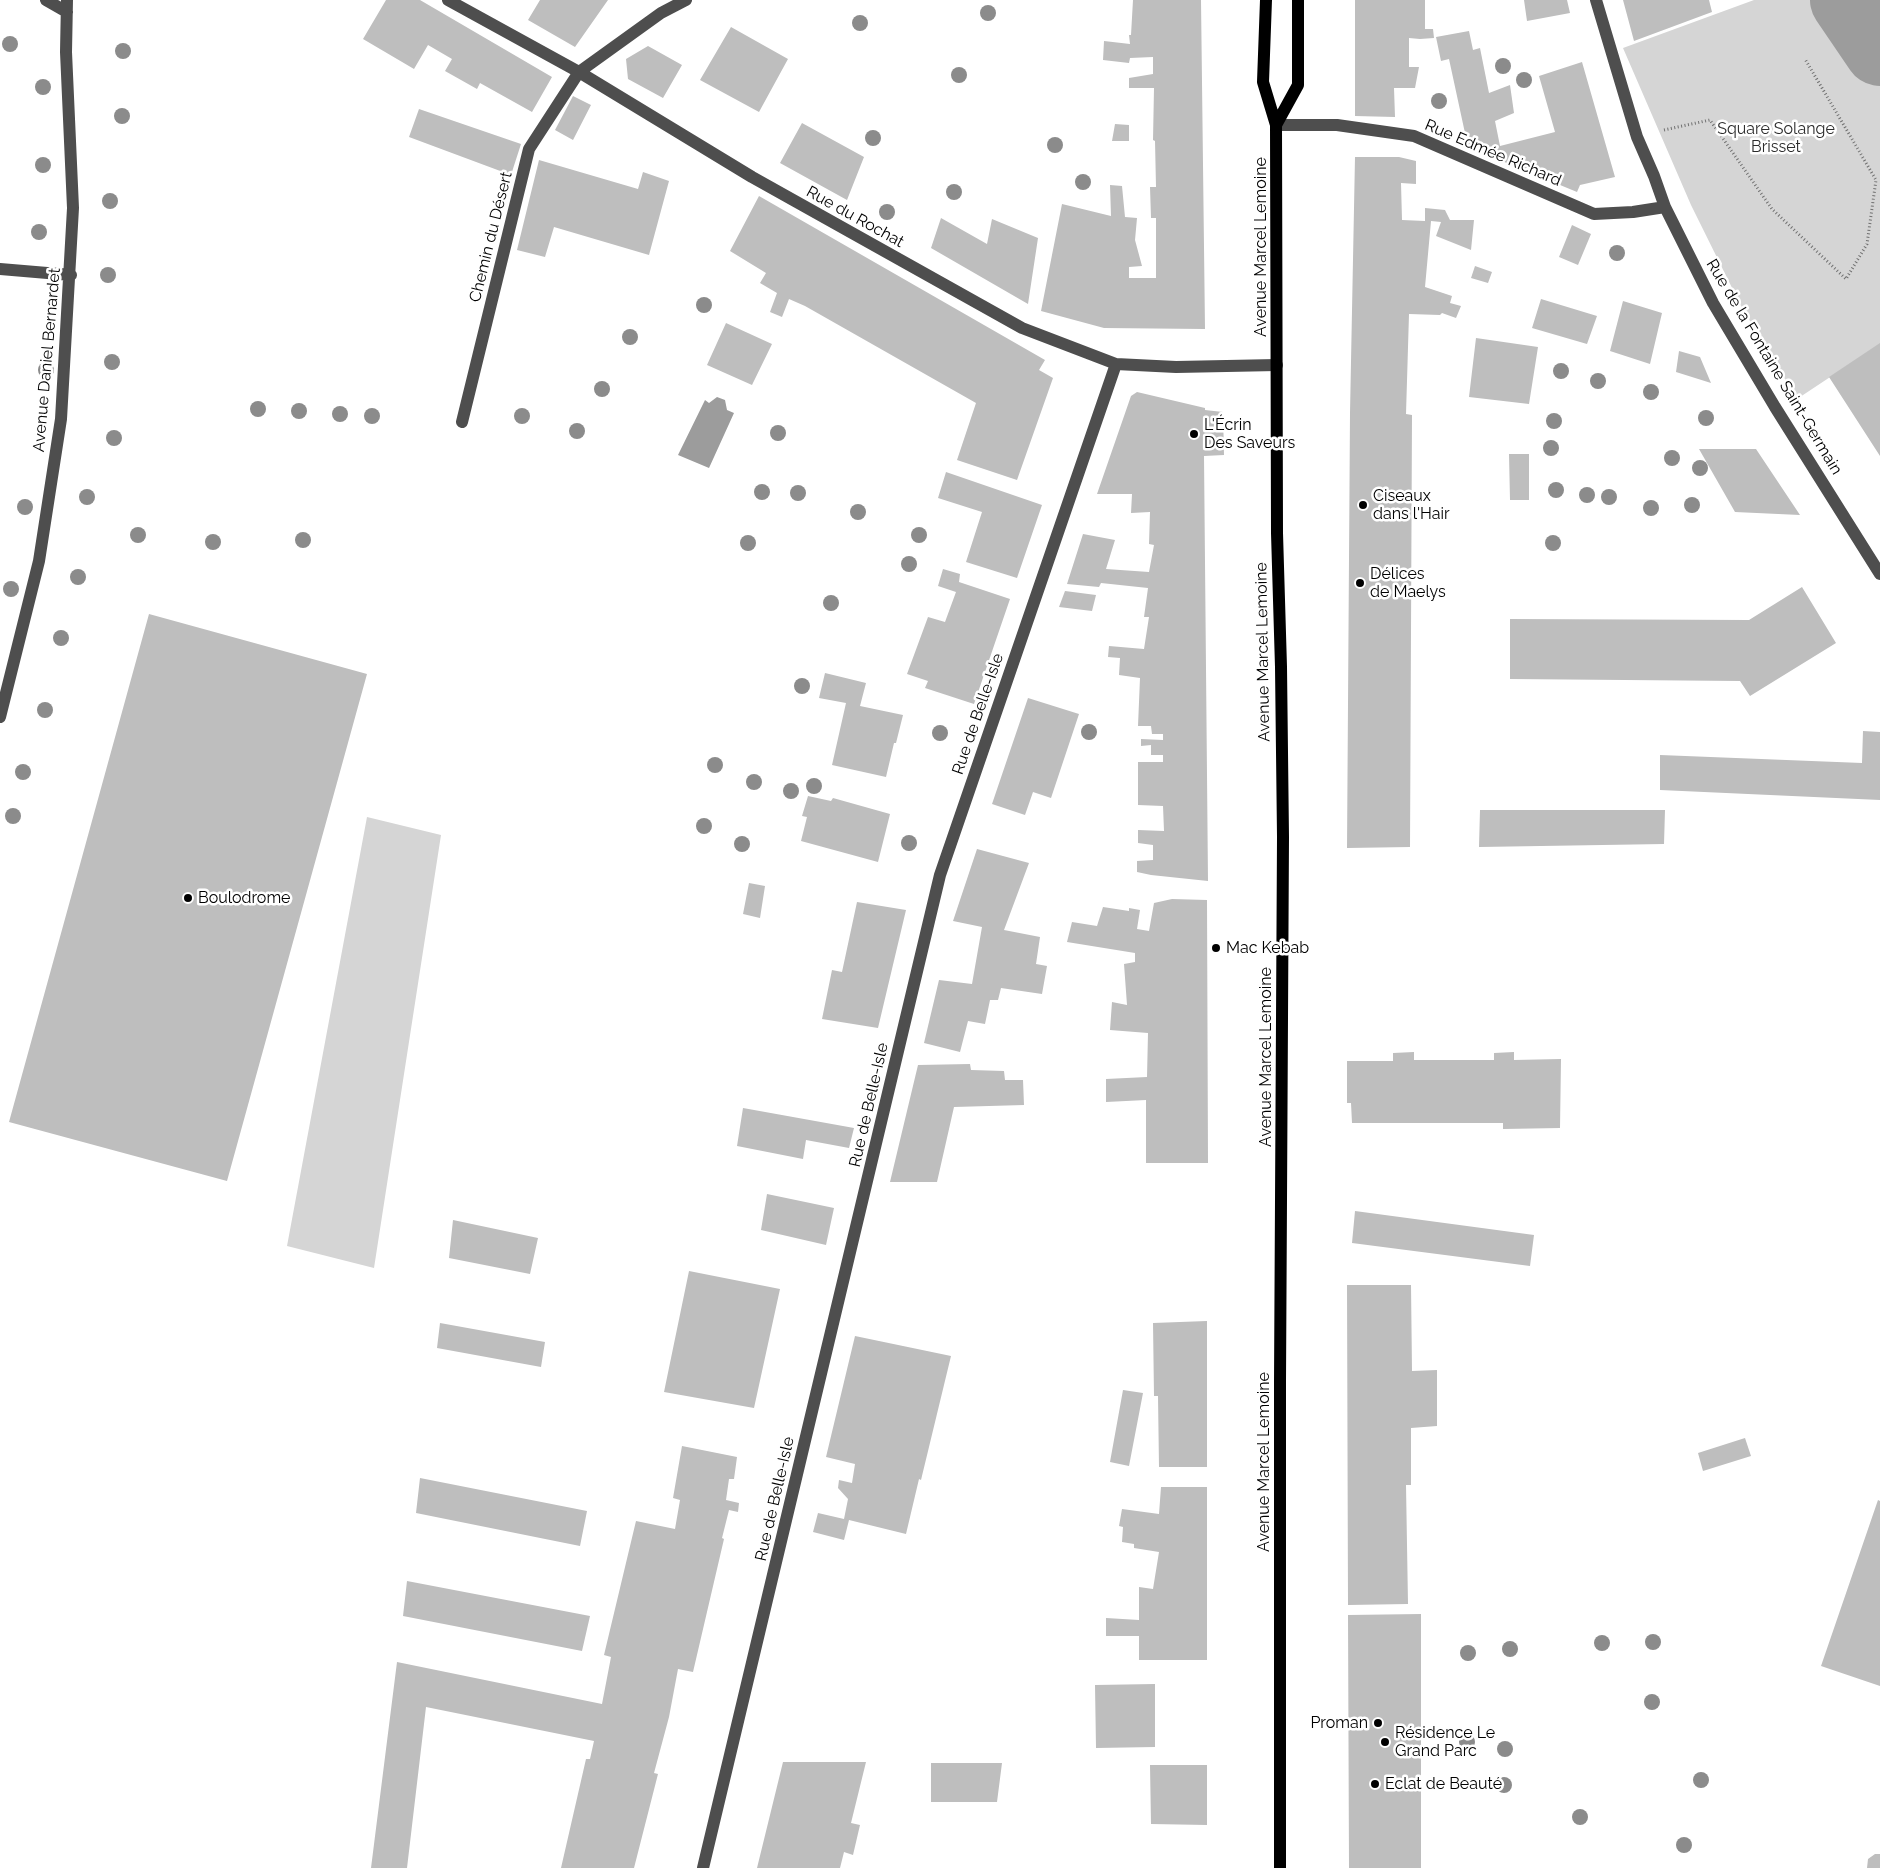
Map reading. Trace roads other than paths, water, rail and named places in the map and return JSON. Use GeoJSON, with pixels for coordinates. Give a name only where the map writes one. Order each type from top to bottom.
{"type":"FeatureCollection","features":[{"type":"Feature","properties":{"kind":"main road","name":"Avenue Marcel Lemoine"},"geometry":{"type":"LineString","coordinates":[[1266,0],[1263,82],[1276,125],[1276,533],[1281,667],[1283,837],[1280,1868]]}},
{"type":"Feature","properties":{"kind":"main road","name":"Avenue Marcel Lemoine"},"geometry":{"type":"LineString","coordinates":[[1276,125],[1298,85],[1298,0]]}},
{"type":"Feature","properties":{"kind":"street"},"geometry":{"type":"LineString","coordinates":[[46,0],[67,6]]}},
{"type":"Feature","properties":{"kind":"street","name":"Rue du Rochat"},"geometry":{"type":"LineString","coordinates":[[448,0],[579,72],[752,177],[1022,328],[1116,364],[1176,367],[1277,365]]}},
{"type":"Feature","properties":{"kind":"street"},"geometry":{"type":"LineString","coordinates":[[579,72],[661,13],[686,0]]}},
{"type":"Feature","properties":{"kind":"street","name":"Rue de la Fontaine Saint-Germain"},"geometry":{"type":"LineString","coordinates":[[1596,0],[1637,137],[1665,207],[1713,303],[1775,407],[1880,574]]}},
{"type":"Feature","properties":{"kind":"street","name":"Avenue Daniel Bernardet"},"geometry":{"type":"LineString","coordinates":[[0,717],[39,561],[61,419],[71,275],[73,208],[66,52],[67,6]]}},
{"type":"Feature","properties":{"kind":"street","name":"Chemin du Désert"},"geometry":{"type":"LineString","coordinates":[[462,422],[529,149],[579,72]]}},
{"type":"Feature","properties":{"kind":"street","name":"Rue Edmée Richard"},"geometry":{"type":"LineString","coordinates":[[1276,125],[1337,125],[1414,136],[1594,214],[1633,212],[1665,207]]}},
{"type":"Feature","properties":{"kind":"street"},"geometry":{"type":"LineString","coordinates":[[0,270],[71,275]]}},
{"type":"Feature","properties":{"kind":"street","name":"Rue de Belle-Isle"},"geometry":{"type":"LineString","coordinates":[[703,1868],[940,875],[1116,364]]}},
{"type":"Feature","properties":{"kind":"waterway"},"geometry":{"type":"LineString","coordinates":[[1846,0],[1880,50]]}},
{"type":"Feature","properties":{"kind":"place","name":"L'Écrin Des Saveurs"},"geometry":{"type":"Point","coordinates":[1194,434]}},
{"type":"Feature","properties":{"kind":"place","name":"Ciseaux dans l'Hair"},"geometry":{"type":"Point","coordinates":[1363,505]}},
{"type":"Feature","properties":{"kind":"place","name":"Délices de Maelys"},"geometry":{"type":"Point","coordinates":[1360,583]}},
{"type":"Feature","properties":{"kind":"place","name":"Boulodrome"},"geometry":{"type":"Point","coordinates":[188,898]}},
{"type":"Feature","properties":{"kind":"place","name":"Mac Kebab"},"geometry":{"type":"Point","coordinates":[1216,948]}},
{"type":"Feature","properties":{"kind":"place","name":"Proman"},"geometry":{"type":"Point","coordinates":[1378,1723]}},
{"type":"Feature","properties":{"kind":"place","name":"Résidence Le Grand Parc"},"geometry":{"type":"Point","coordinates":[1385,1742]}},
{"type":"Feature","properties":{"kind":"place","name":"Eclat de Beauté"},"geometry":{"type":"Point","coordinates":[1375,1784]}},
{"type":"Feature","properties":{"kind":"park label","name":"Square Solange Brisset"},"geometry":{"type":"Point","coordinates":[1776,138]}}]}
